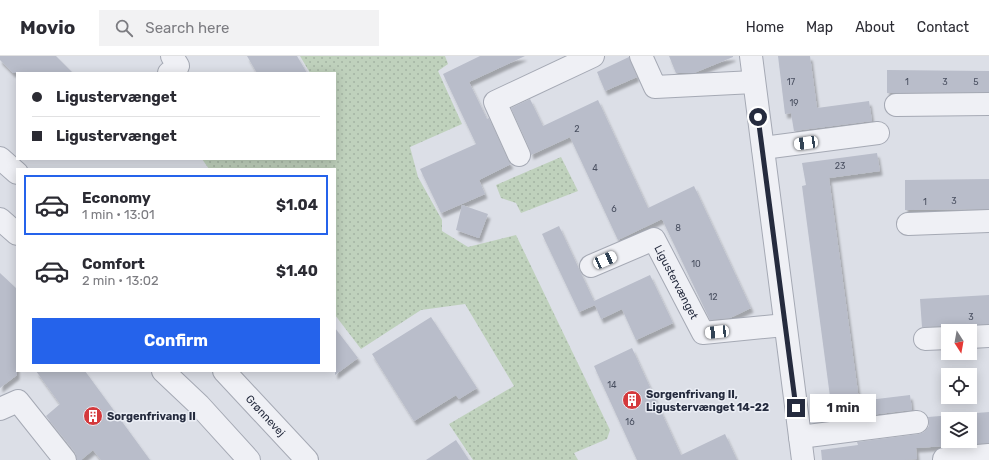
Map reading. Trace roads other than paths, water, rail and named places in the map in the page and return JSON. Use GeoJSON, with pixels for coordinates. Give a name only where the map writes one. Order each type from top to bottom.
{"type":"FeatureCollection","features":[{"type":"Feature","properties":{"kind":"street"},"geometry":{"type":"LineString","coordinates":[[170,72],[178,66],[172,56]]}},
{"type":"Feature","properties":{"kind":"street"},"geometry":{"type":"LineString","coordinates":[[519,155],[494,102],[592,56]]}},
{"type":"Feature","properties":{"kind":"street"},"geometry":{"type":"LineString","coordinates":[[641,56],[655,87],[754,82]]}},
{"type":"Feature","properties":{"kind":"street"},"geometry":{"type":"LineString","coordinates":[[751,56],[803,460]]}},
{"type":"Feature","properties":{"kind":"street"},"geometry":{"type":"LineString","coordinates":[[896,105],[989,104]]}},
{"type":"Feature","properties":{"kind":"street"},"geometry":{"type":"LineString","coordinates":[[763,148],[878,133]]}},
{"type":"Feature","properties":{"kind":"street"},"geometry":{"type":"LineString","coordinates":[[0,158],[16,172]]}},
{"type":"Feature","properties":{"kind":"street"},"geometry":{"type":"LineString","coordinates":[[0,220],[16,233]]}},
{"type":"Feature","properties":{"kind":"street"},"geometry":{"type":"LineString","coordinates":[[908,224],[989,221]]}},
{"type":"Feature","properties":{"kind":"street","name":"Ligustervænget"},"geometry":{"type":"LineString","coordinates":[[591,266],[654,239],[703,333],[785,325]]}},
{"type":"Feature","properties":{"kind":"street"},"geometry":{"type":"LineString","coordinates":[[977,337],[989,336]]}},
{"type":"Feature","properties":{"kind":"street"},"geometry":{"type":"LineString","coordinates":[[925,339],[941,338]]}},
{"type":"Feature","properties":{"kind":"street"},"geometry":{"type":"LineString","coordinates":[[164,372],[199,405],[249,460]]}},
{"type":"Feature","properties":{"kind":"street","name":"Grønnevej"},"geometry":{"type":"LineString","coordinates":[[225,372],[307,460]]}},
{"type":"Feature","properties":{"kind":"street"},"geometry":{"type":"LineString","coordinates":[[0,409],[18,402],[65,460]]}},
{"type":"Feature","properties":{"kind":"street"},"geometry":{"type":"LineString","coordinates":[[800,437],[917,422]]}},
{"type":"Feature","properties":{"kind":"street"},"geometry":{"type":"LineString","coordinates":[[944,458],[989,455]]}},
{"type":"Feature","properties":{"kind":"place","name":"Sorgenfrivang II, Ligustervænget 14-22"},"geometry":{"type":"Point","coordinates":[632,400]}},
{"type":"Feature","properties":{"kind":"place","name":"Sorgenfrivang II"},"geometry":{"type":"Point","coordinates":[93,416]}}]}
